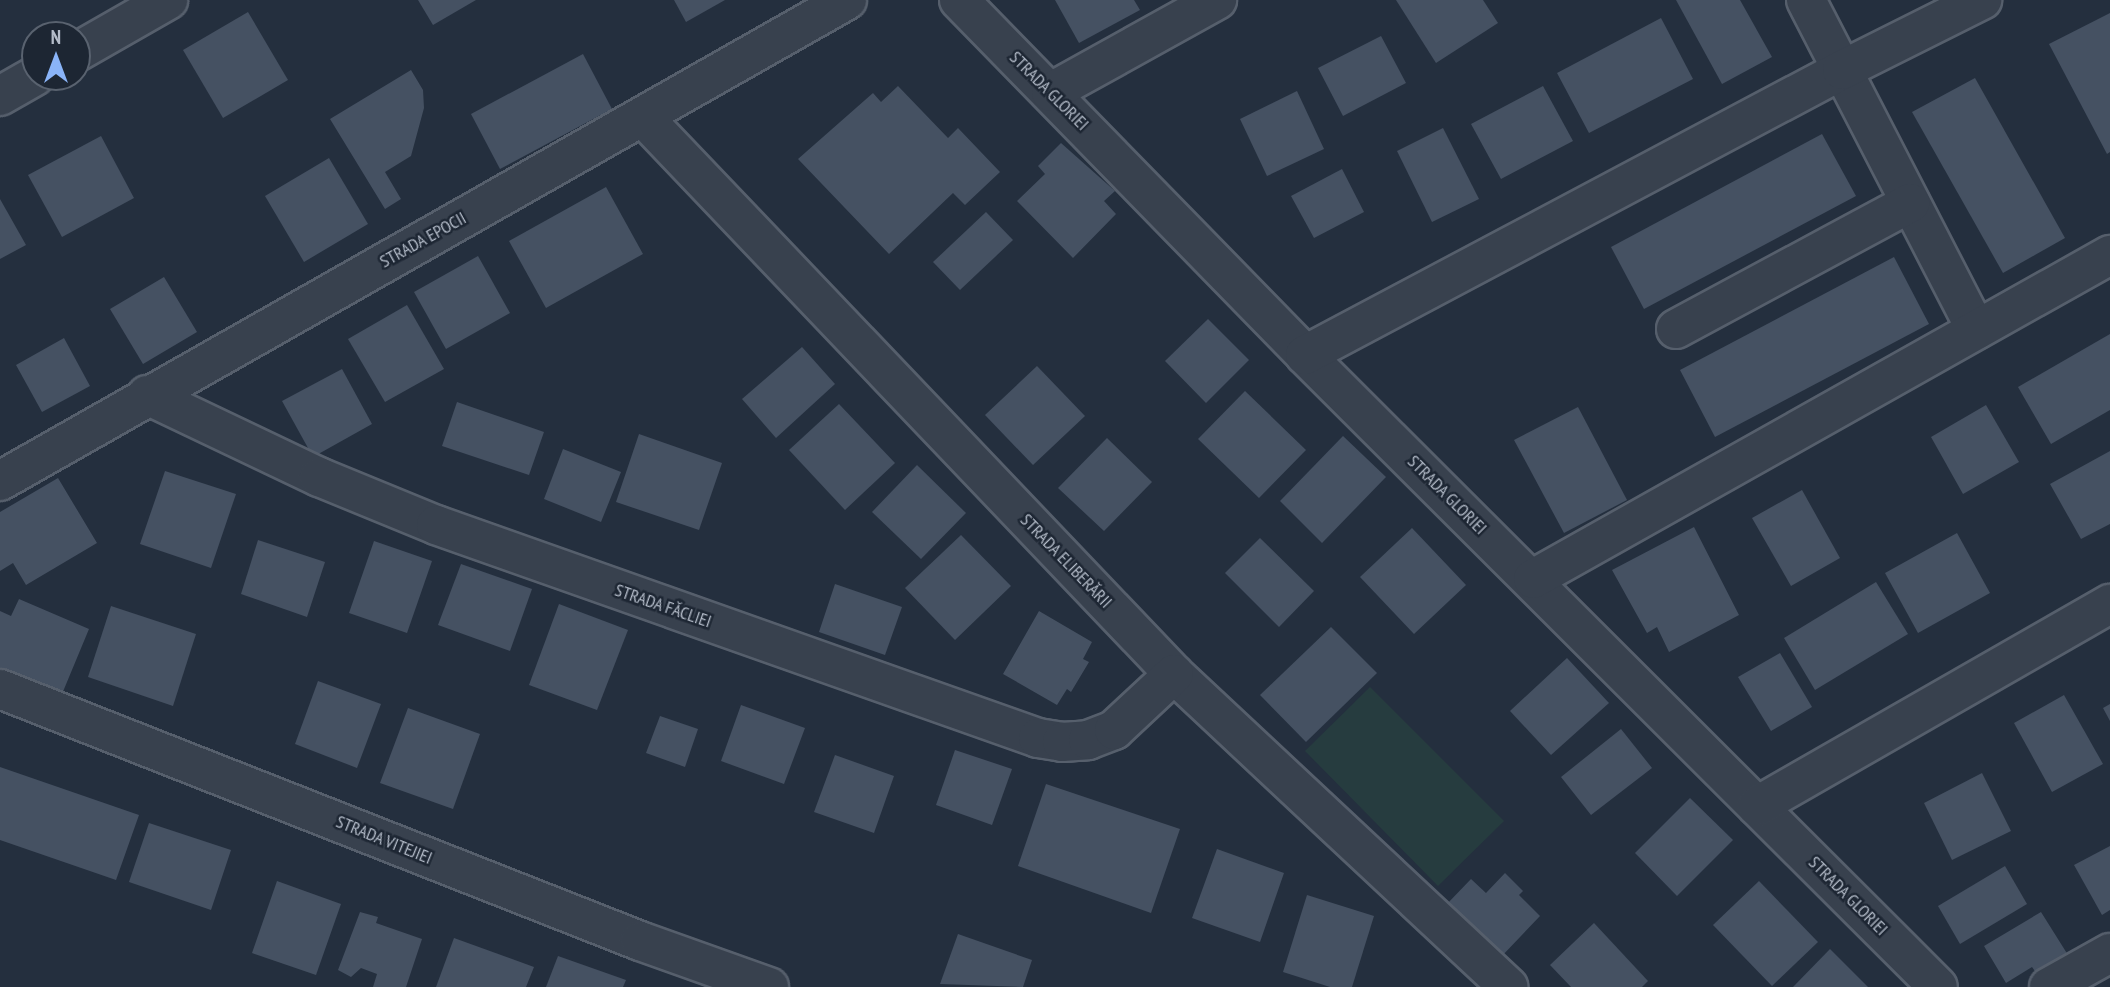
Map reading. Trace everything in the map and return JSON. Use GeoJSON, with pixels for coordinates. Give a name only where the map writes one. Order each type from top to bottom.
{"type":"FeatureCollection","features":[{"type":"Feature","properties":{"kind":"street"},"geometry":{"type":"LineString","coordinates":[[91,44],[168,0]]}},
{"type":"Feature","properties":{"kind":"street","name":"STRADA EPOCII"},"geometry":{"type":"LineString","coordinates":[[0,481],[847,0]]}},
{"type":"Feature","properties":{"kind":"street","name":"STRADA GLORIEI"},"geometry":{"type":"LineString","coordinates":[[959,0],[1305,355],[1533,579],[1938,987]]}},
{"type":"Feature","properties":{"kind":"street"},"geometry":{"type":"LineString","coordinates":[[1051,92],[1217,0]]}},
{"type":"Feature","properties":{"kind":"street"},"geometry":{"type":"LineString","coordinates":[[1806,0],[1976,330]]}},
{"type":"Feature","properties":{"kind":"street"},"geometry":{"type":"LineString","coordinates":[[1305,355],[1842,70],[1982,0]]}},
{"type":"Feature","properties":{"kind":"street"},"geometry":{"type":"LineString","coordinates":[[0,96],[21,84]]}},
{"type":"Feature","properties":{"kind":"street","name":"STRADA ELIBERĂRII"},"geometry":{"type":"LineString","coordinates":[[643,117],[1174,674],[1508,987]]}},
{"type":"Feature","properties":{"kind":"street"},"geometry":{"type":"LineString","coordinates":[[1676,329],[1910,203]]}},
{"type":"Feature","properties":{"kind":"street"},"geometry":{"type":"LineString","coordinates":[[1533,579],[2110,255]]}},
{"type":"Feature","properties":{"kind":"street","name":"STRADA FĂCLIEI"},"geometry":{"type":"LineString","coordinates":[[147,396],[319,477],[436,525],[1038,738],[1062,742],[1088,740],[1114,730],[1174,674]]}},
{"type":"Feature","properties":{"kind":"street"},"geometry":{"type":"LineString","coordinates":[[1757,806],[2110,604]]}},
{"type":"Feature","properties":{"kind":"street","name":"STRADA VITEJIEI"},"geometry":{"type":"LineString","coordinates":[[0,689],[627,936],[769,987]]}},
{"type":"Feature","properties":{"kind":"street"},"geometry":{"type":"LineString","coordinates":[[2049,987],[2110,953]]}},
{"type":"Feature","properties":{"kind":"green space"},"geometry":{"type":"Polygon","coordinates":[[[1370,687],[1504,821],[1438,886],[1305,751],[1370,687]]]}},
{"type":"Feature","properties":{"kind":"building"},"geometry":{"type":"Polygon","coordinates":[[[418,0],[476,0],[433,25],[418,0]]]}},
{"type":"Feature","properties":{"kind":"building"},"geometry":{"type":"Polygon","coordinates":[[[674,0],[725,0],[686,22],[674,0]]]}},
{"type":"Feature","properties":{"kind":"building"},"geometry":{"type":"Polygon","coordinates":[[[1055,0],[1134,0],[1140,10],[1079,43],[1055,0]]]}},
{"type":"Feature","properties":{"kind":"building"},"geometry":{"type":"Polygon","coordinates":[[[1396,0],[1483,0],[1498,23],[1436,63],[1396,0]]]}},
{"type":"Feature","properties":{"kind":"building"},"geometry":{"type":"Polygon","coordinates":[[[1676,0],[1740,0],[1772,57],[1722,84],[1676,0]]]}},
{"type":"Feature","properties":{"kind":"building"},"geometry":{"type":"Polygon","coordinates":[[[248,12],[288,80],[223,118],[183,50],[248,12]]]}},
{"type":"Feature","properties":{"kind":"building"},"geometry":{"type":"Polygon","coordinates":[[[2110,13],[2110,152],[2107,154],[2049,44],[2110,13]]]}},
{"type":"Feature","properties":{"kind":"building"},"geometry":{"type":"Polygon","coordinates":[[[1661,18],[1693,79],[1589,133],[1557,73],[1661,18]]]}},
{"type":"Feature","properties":{"kind":"building"},"geometry":{"type":"Polygon","coordinates":[[[1381,36],[1406,83],[1343,116],[1318,68],[1381,36]]]}},
{"type":"Feature","properties":{"kind":"building"},"geometry":{"type":"Polygon","coordinates":[[[583,54],[612,109],[500,169],[471,114],[583,54]]]}},
{"type":"Feature","properties":{"kind":"building"},"geometry":{"type":"Polygon","coordinates":[[[411,70],[423,90],[424,108],[411,156],[385,172],[401,199],[385,209],[330,119],[411,70]]]}},
{"type":"Feature","properties":{"kind":"building"},"geometry":{"type":"Polygon","coordinates":[[[1975,78],[2065,238],[2003,273],[1912,112],[1975,78]]]}},
{"type":"Feature","properties":{"kind":"building"},"geometry":{"type":"Polygon","coordinates":[[[898,86],[948,138],[958,128],[1000,172],[965,205],[953,193],[889,254],[798,159],[873,93],[881,102],[898,86]]]}},
{"type":"Feature","properties":{"kind":"building"},"geometry":{"type":"Polygon","coordinates":[[[1543,86],[1573,141],[1501,179],[1471,124],[1543,86]]]}},
{"type":"Feature","properties":{"kind":"building"},"geometry":{"type":"Polygon","coordinates":[[[1297,91],[1324,149],[1267,176],[1240,119],[1297,91]]]}},
{"type":"Feature","properties":{"kind":"building"},"geometry":{"type":"Polygon","coordinates":[[[1443,128],[1479,199],[1432,222],[1397,151],[1443,128]]]}},
{"type":"Feature","properties":{"kind":"building"},"geometry":{"type":"Polygon","coordinates":[[[1822,134],[1856,196],[1644,309],[1611,247],[1822,134]]]}},
{"type":"Feature","properties":{"kind":"building"},"geometry":{"type":"Polygon","coordinates":[[[101,136],[134,198],[62,237],[28,175],[101,136]]]}},
{"type":"Feature","properties":{"kind":"building"},"geometry":{"type":"Polygon","coordinates":[[[1061,143],[1115,191],[1104,201],[1116,214],[1073,258],[1017,201],[1045,174],[1038,166],[1061,143]]]}},
{"type":"Feature","properties":{"kind":"building"},"geometry":{"type":"Polygon","coordinates":[[[329,158],[368,224],[304,262],[265,196],[329,158]]]}},
{"type":"Feature","properties":{"kind":"building"},"geometry":{"type":"Polygon","coordinates":[[[1342,169],[1364,212],[1314,238],[1291,196],[1342,169]]]}},
{"type":"Feature","properties":{"kind":"building"},"geometry":{"type":"Polygon","coordinates":[[[606,187],[643,254],[546,308],[509,241],[606,187]]]}},
{"type":"Feature","properties":{"kind":"building"},"geometry":{"type":"Polygon","coordinates":[[[0,199],[26,245],[0,259],[0,199]]]}},
{"type":"Feature","properties":{"kind":"building"},"geometry":{"type":"Polygon","coordinates":[[[986,212],[1013,240],[960,290],[933,262],[986,212]]]}},
{"type":"Feature","properties":{"kind":"building"},"geometry":{"type":"Polygon","coordinates":[[[478,256],[510,313],[446,349],[414,292],[478,256]]]}},
{"type":"Feature","properties":{"kind":"building"},"geometry":{"type":"Polygon","coordinates":[[[1894,257],[1929,324],[1715,437],[1680,370],[1894,257]]]}},
{"type":"Feature","properties":{"kind":"building"},"geometry":{"type":"Polygon","coordinates":[[[164,277],[197,332],[143,364],[110,309],[164,277]]]}},
{"type":"Feature","properties":{"kind":"building"},"geometry":{"type":"Polygon","coordinates":[[[407,305],[444,369],[385,402],[348,339],[407,305]]]}},
{"type":"Feature","properties":{"kind":"building"},"geometry":{"type":"Polygon","coordinates":[[[1208,319],[1249,360],[1206,403],[1165,361],[1208,319]]]}},
{"type":"Feature","properties":{"kind":"building"},"geometry":{"type":"Polygon","coordinates":[[[2110,334],[2110,410],[2051,444],[2018,387],[2110,334]]]}},
{"type":"Feature","properties":{"kind":"building"},"geometry":{"type":"Polygon","coordinates":[[[64,338],[90,386],[42,412],[16,365],[64,338]]]}},
{"type":"Feature","properties":{"kind":"building"},"geometry":{"type":"Polygon","coordinates":[[[802,347],[835,384],[776,438],[742,399],[802,347]]]}},
{"type":"Feature","properties":{"kind":"building"},"geometry":{"type":"Polygon","coordinates":[[[1037,366],[1085,416],[1033,465],[985,415],[1037,366]]]}},
{"type":"Feature","properties":{"kind":"building"},"geometry":{"type":"Polygon","coordinates":[[[342,369],[372,424],[313,457],[282,401],[342,369]]]}},
{"type":"Feature","properties":{"kind":"building"},"geometry":{"type":"Polygon","coordinates":[[[1245,391],[1306,450],[1259,498],[1198,439],[1245,391]]]}},
{"type":"Feature","properties":{"kind":"building"},"geometry":{"type":"Polygon","coordinates":[[[457,402],[544,432],[529,475],[442,446],[457,402]]]}},
{"type":"Feature","properties":{"kind":"building"},"geometry":{"type":"Polygon","coordinates":[[[839,404],[895,463],[845,510],[789,450],[839,404]]]}},
{"type":"Feature","properties":{"kind":"building"},"geometry":{"type":"Polygon","coordinates":[[[1986,405],[2019,462],[1963,494],[1931,437],[1986,405]]]}},
{"type":"Feature","properties":{"kind":"building"},"geometry":{"type":"Polygon","coordinates":[[[1578,407],[1627,500],[1564,533],[1514,440],[1578,407]]]}},
{"type":"Feature","properties":{"kind":"building"},"geometry":{"type":"Polygon","coordinates":[[[639,434],[722,463],[699,530],[616,502],[639,434]]]}},
{"type":"Feature","properties":{"kind":"building"},"geometry":{"type":"Polygon","coordinates":[[[1343,436],[1386,477],[1322,543],[1280,501],[1343,436]]]}},
{"type":"Feature","properties":{"kind":"building"},"geometry":{"type":"Polygon","coordinates":[[[1107,438],[1152,482],[1104,531],[1058,488],[1107,438]]]}},
{"type":"Feature","properties":{"kind":"building"},"geometry":{"type":"Polygon","coordinates":[[[563,449],[621,472],[601,522],[544,499],[563,449]]]}},
{"type":"Feature","properties":{"kind":"building"},"geometry":{"type":"Polygon","coordinates":[[[2110,451],[2110,524],[2081,539],[2050,484],[2110,451]]]}},
{"type":"Feature","properties":{"kind":"building"},"geometry":{"type":"Polygon","coordinates":[[[917,465],[966,513],[921,559],[872,512],[917,465]]]}},
{"type":"Feature","properties":{"kind":"building"},"geometry":{"type":"Polygon","coordinates":[[[165,471],[236,494],[211,568],[140,544],[165,471]]]}},
{"type":"Feature","properties":{"kind":"building"},"geometry":{"type":"Polygon","coordinates":[[[58,478],[97,543],[26,585],[13,563],[0,571],[0,512],[58,478]]]}},
{"type":"Feature","properties":{"kind":"building"},"geometry":{"type":"Polygon","coordinates":[[[1802,490],[1840,558],[1791,586],[1752,518],[1802,490]]]}},
{"type":"Feature","properties":{"kind":"building"},"geometry":{"type":"Polygon","coordinates":[[[1694,527],[1739,615],[1669,652],[1657,627],[1647,633],[1612,570],[1694,527]]]}},
{"type":"Feature","properties":{"kind":"building"},"geometry":{"type":"Polygon","coordinates":[[[1412,528],[1466,585],[1414,634],[1360,577],[1412,528]]]}},
{"type":"Feature","properties":{"kind":"building"},"geometry":{"type":"Polygon","coordinates":[[[1957,533],[1990,593],[1918,633],[1885,573],[1957,533]]]}},
{"type":"Feature","properties":{"kind":"building"},"geometry":{"type":"Polygon","coordinates":[[[961,535],[1011,586],[955,640],[905,588],[961,535]]]}},
{"type":"Feature","properties":{"kind":"building"},"geometry":{"type":"Polygon","coordinates":[[[1260,538],[1314,591],[1279,627],[1225,573],[1260,538]]]}},
{"type":"Feature","properties":{"kind":"building"},"geometry":{"type":"Polygon","coordinates":[[[258,540],[325,562],[307,617],[241,594],[258,540]]]}},
{"type":"Feature","properties":{"kind":"building"},"geometry":{"type":"Polygon","coordinates":[[[374,541],[432,561],[407,633],[349,613],[374,541]]]}},
{"type":"Feature","properties":{"kind":"building"},"geometry":{"type":"Polygon","coordinates":[[[461,564],[532,589],[510,651],[438,625],[461,564]]]}},
{"type":"Feature","properties":{"kind":"building"},"geometry":{"type":"Polygon","coordinates":[[[1876,582],[1908,634],[1815,690],[1784,638],[1876,582]]]}},
{"type":"Feature","properties":{"kind":"building"},"geometry":{"type":"Polygon","coordinates":[[[835,584],[902,607],[885,655],[819,632],[835,584]]]}},
{"type":"Feature","properties":{"kind":"building"},"geometry":{"type":"Polygon","coordinates":[[[19,599],[89,629],[62,694],[0,668],[0,611],[11,616],[19,599]]]}},
{"type":"Feature","properties":{"kind":"building"},"geometry":{"type":"Polygon","coordinates":[[[559,604],[628,630],[597,710],[529,685],[559,604]]]}},
{"type":"Feature","properties":{"kind":"building"},"geometry":{"type":"Polygon","coordinates":[[[111,606],[196,634],[173,706],[88,677],[111,606]]]}},
{"type":"Feature","properties":{"kind":"building"},"geometry":{"type":"Polygon","coordinates":[[[1039,611],[1092,642],[1083,659],[1089,662],[1071,692],[1067,689],[1057,705],[1003,674],[1039,611]]]}},
{"type":"Feature","properties":{"kind":"building"},"geometry":{"type":"Polygon","coordinates":[[[1331,627],[1377,673],[1306,742],[1260,695],[1331,627]]]}},
{"type":"Feature","properties":{"kind":"building"},"geometry":{"type":"Polygon","coordinates":[[[1780,653],[1812,707],[1771,731],[1738,677],[1780,653]]]}},
{"type":"Feature","properties":{"kind":"building"},"geometry":{"type":"Polygon","coordinates":[[[1567,658],[1609,703],[1551,755],[1510,711],[1567,658]]]}},
{"type":"Feature","properties":{"kind":"building"},"geometry":{"type":"Polygon","coordinates":[[[318,681],[381,704],[357,768],[295,744],[318,681]]]}},
{"type":"Feature","properties":{"kind":"building"},"geometry":{"type":"Polygon","coordinates":[[[2064,695],[2103,764],[2052,792],[2014,723],[2064,695]]]}},
{"type":"Feature","properties":{"kind":"building"},"geometry":{"type":"Polygon","coordinates":[[[2110,704],[2110,721],[2103,708],[2110,704]]]}},
{"type":"Feature","properties":{"kind":"building"},"geometry":{"type":"Polygon","coordinates":[[[741,705],[805,728],[784,784],[721,761],[741,705]]]}},
{"type":"Feature","properties":{"kind":"building"},"geometry":{"type":"Polygon","coordinates":[[[408,708],[480,734],[453,809],[380,783],[408,708]]]}},
{"type":"Feature","properties":{"kind":"building"},"geometry":{"type":"Polygon","coordinates":[[[660,716],[698,729],[685,767],[646,753],[660,716]]]}},
{"type":"Feature","properties":{"kind":"building"},"geometry":{"type":"Polygon","coordinates":[[[1621,729],[1652,768],[1591,815],[1561,777],[1621,729]]]}},
{"type":"Feature","properties":{"kind":"building"},"geometry":{"type":"Polygon","coordinates":[[[955,750],[1012,769],[992,825],[936,805],[955,750]]]}},
{"type":"Feature","properties":{"kind":"building"},"geometry":{"type":"Polygon","coordinates":[[[835,755],[894,776],[874,833],[814,812],[835,755]]]}},
{"type":"Feature","properties":{"kind":"building"},"geometry":{"type":"Polygon","coordinates":[[[0,767],[139,815],[116,880],[0,840],[0,767]]]}},
{"type":"Feature","properties":{"kind":"building"},"geometry":{"type":"Polygon","coordinates":[[[1982,773],[2011,831],[1952,860],[1924,803],[1982,773]]]}},
{"type":"Feature","properties":{"kind":"building"},"geometry":{"type":"Polygon","coordinates":[[[1046,784],[1180,829],[1151,913],[1018,866],[1046,784]]]}},
{"type":"Feature","properties":{"kind":"building"},"geometry":{"type":"Polygon","coordinates":[[[1690,798],[1733,840],[1677,896],[1635,853],[1690,798]]]}},
{"type":"Feature","properties":{"kind":"building"},"geometry":{"type":"Polygon","coordinates":[[[149,823],[231,850],[211,910],[129,882],[149,823]]]}},
{"type":"Feature","properties":{"kind":"building"},"geometry":{"type":"Polygon","coordinates":[[[2110,846],[2110,910],[2102,915],[2074,865],[2110,846]]]}},
{"type":"Feature","properties":{"kind":"building"},"geometry":{"type":"Polygon","coordinates":[[[1217,849],[1284,873],[1260,942],[1192,918],[1217,849]]]}},
{"type":"Feature","properties":{"kind":"building"},"geometry":{"type":"Polygon","coordinates":[[[2005,866],[2027,904],[1960,944],[1938,906],[2005,866]]]}},
{"type":"Feature","properties":{"kind":"building"},"geometry":{"type":"Polygon","coordinates":[[[1505,873],[1523,891],[1519,895],[1540,916],[1500,958],[1446,905],[1471,879],[1486,893],[1505,873]]]}},
{"type":"Feature","properties":{"kind":"building"},"geometry":{"type":"Polygon","coordinates":[[[277,881],[341,904],[316,975],[252,953],[277,881]]]}},
{"type":"Feature","properties":{"kind":"building"},"geometry":{"type":"Polygon","coordinates":[[[1759,881],[1818,942],[1772,986],[1713,925],[1759,881]]]}},
{"type":"Feature","properties":{"kind":"building"},"geometry":{"type":"Polygon","coordinates":[[[1307,895],[1374,916],[1352,987],[1330,987],[1283,972],[1307,895]]]}},
{"type":"Feature","properties":{"kind":"building"},"geometry":{"type":"Polygon","coordinates":[[[360,912],[378,917],[376,923],[422,939],[406,987],[373,987],[377,974],[361,968],[351,977],[338,970],[360,912]]]}},
{"type":"Feature","properties":{"kind":"building"},"geometry":{"type":"Polygon","coordinates":[[[2041,912],[2068,955],[2037,974],[2032,967],[2006,983],[1984,946],[2041,912]]]}},
{"type":"Feature","properties":{"kind":"building"},"geometry":{"type":"Polygon","coordinates":[[[1594,923],[1648,981],[1642,987],[1571,987],[1550,965],[1594,923]]]}},
{"type":"Feature","properties":{"kind":"building"},"geometry":{"type":"Polygon","coordinates":[[[958,934],[1032,960],[1023,987],[940,984],[958,934]]]}},
{"type":"Feature","properties":{"kind":"building"},"geometry":{"type":"Polygon","coordinates":[[[454,938],[534,967],[526,987],[436,987],[454,938]]]}},
{"type":"Feature","properties":{"kind":"building"},"geometry":{"type":"Polygon","coordinates":[[[1830,949],[1868,987],[1793,987],[1830,949]]]}},
{"type":"Feature","properties":{"kind":"building"},"geometry":{"type":"Polygon","coordinates":[[[558,956],[626,980],[623,987],[546,987],[558,956]]]}}]}
